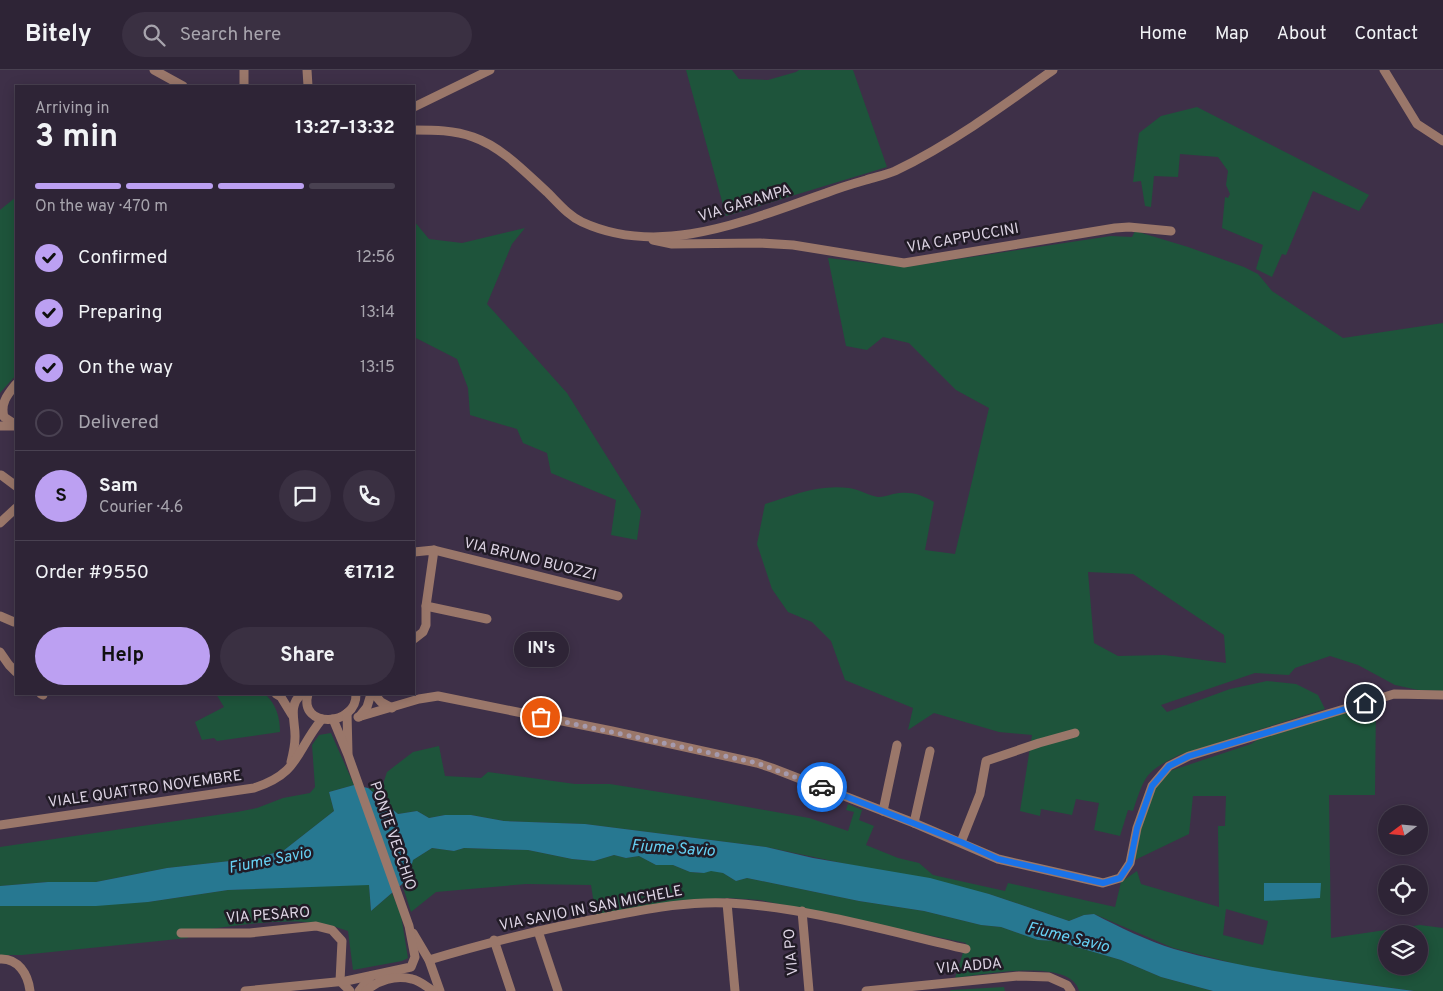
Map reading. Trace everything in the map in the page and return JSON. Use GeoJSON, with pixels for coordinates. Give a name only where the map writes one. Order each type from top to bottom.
{"type":"FeatureCollection","features":[{"type":"Feature","properties":{"kind":"street"},"geometry":{"type":"LineString","coordinates":[[154,70],[181,85]]}},
{"type":"Feature","properties":{"kind":"street"},"geometry":{"type":"LineString","coordinates":[[244,70],[244,85]]}},
{"type":"Feature","properties":{"kind":"street"},"geometry":{"type":"LineString","coordinates":[[306,70],[308,85]]}},
{"type":"Feature","properties":{"kind":"street"},"geometry":{"type":"LineString","coordinates":[[415,107],[490,70]]}},
{"type":"Feature","properties":{"kind":"street","name":"VIA GARAMPA"},"geometry":{"type":"LineString","coordinates":[[415,130],[450,131],[473,136],[492,146],[523,171],[568,214],[579,221],[607,232],[640,236],[672,236],[702,233],[740,222],[853,183],[893,172],[942,146],[1053,70]]}},
{"type":"Feature","properties":{"kind":"street"},"geometry":{"type":"LineString","coordinates":[[1384,70],[1417,124],[1443,142]]}},
{"type":"Feature","properties":{"kind":"street","name":"VIA CAPPUCCINI"},"geometry":{"type":"LineString","coordinates":[[640,236],[672,244],[760,243],[793,245],[904,264],[1115,228],[1171,231]]}},
{"type":"Feature","properties":{"kind":"street"},"geometry":{"type":"LineString","coordinates":[[15,385],[3,400],[2,407],[4,417],[15,425]]}},
{"type":"Feature","properties":{"kind":"street"},"geometry":{"type":"LineString","coordinates":[[0,426],[15,426]]}},
{"type":"Feature","properties":{"kind":"street"},"geometry":{"type":"LineString","coordinates":[[4,477],[15,485]]}},
{"type":"Feature","properties":{"kind":"street"},"geometry":{"type":"LineString","coordinates":[[0,523],[15,509]]}},
{"type":"Feature","properties":{"kind":"street"},"geometry":{"type":"LineString","coordinates":[[415,638],[423,632],[426,625],[426,606],[434,550]]}},
{"type":"Feature","properties":{"kind":"street","name":"VIA BRUNO BUOZZI"},"geometry":{"type":"LineString","coordinates":[[415,552],[434,550],[618,596]]}},
{"type":"Feature","properties":{"kind":"street"},"geometry":{"type":"LineString","coordinates":[[426,606],[487,619]]}},
{"type":"Feature","properties":{"kind":"street"},"geometry":{"type":"LineString","coordinates":[[0,616],[14,622]]}},
{"type":"Feature","properties":{"kind":"street"},"geometry":{"type":"LineString","coordinates":[[0,652],[15,671]]}},
{"type":"Feature","properties":{"kind":"street"},"geometry":{"type":"LineString","coordinates":[[349,712],[358,717],[419,699],[438,696],[603,729],[757,763],[914,823],[998,859],[1103,883],[1120,878],[1130,863],[1137,828],[1152,786],[1169,766],[1189,756],[1394,694],[1443,695]]}},
{"type":"Feature","properties":{"kind":"street"},"geometry":{"type":"LineString","coordinates":[[278,695],[281,697],[292,715],[295,728],[294,748],[289,769]]}},
{"type":"Feature","properties":{"kind":"street"},"geometry":{"type":"LineString","coordinates":[[292,715],[296,700],[301,695]]}},
{"type":"Feature","properties":{"kind":"street"},"geometry":{"type":"LineString","coordinates":[[308,695],[308,708],[316,717],[322,720],[332,719],[349,712],[356,700],[356,695]]}},
{"type":"Feature","properties":{"kind":"street"},"geometry":{"type":"LineString","coordinates":[[358,717],[367,706],[372,695]]}},
{"type":"Feature","properties":{"kind":"street"},"geometry":{"type":"LineString","coordinates":[[373,695],[392,708]]}},
{"type":"Feature","properties":{"kind":"street","name":"PONTE VECCHIO"},"geometry":{"type":"LineString","coordinates":[[348,756],[349,712]]}},
{"type":"Feature","properties":{"kind":"street","name":"PONTE VECCHIO"},"geometry":{"type":"LineString","coordinates":[[332,719],[348,756],[408,926]]}},
{"type":"Feature","properties":{"kind":"street","name":"VIALE QUATTRO NOVEMBRE"},"geometry":{"type":"LineString","coordinates":[[0,824],[254,788],[276,780],[289,769],[314,729],[322,720]]}},
{"type":"Feature","properties":{"kind":"street"},"geometry":{"type":"LineString","coordinates":[[295,728],[304,732],[314,729]]}},
{"type":"Feature","properties":{"kind":"street"},"geometry":{"type":"LineString","coordinates":[[961,842],[980,794],[986,760],[1075,733]]}},
{"type":"Feature","properties":{"kind":"street"},"geometry":{"type":"LineString","coordinates":[[882,811],[897,745]]}},
{"type":"Feature","properties":{"kind":"street"},"geometry":{"type":"LineString","coordinates":[[914,823],[930,751]]}},
{"type":"Feature","properties":{"kind":"street"},"geometry":{"type":"LineString","coordinates":[[727,903],[735,991]]}},
{"type":"Feature","properties":{"kind":"street","name":"VIA SAVIO IN SAN MICHELE"},"geometry":{"type":"LineString","coordinates":[[429,960],[494,940],[678,904],[727,903],[802,911],[966,948]]}},
{"type":"Feature","properties":{"kind":"street","name":"VIA PO"},"geometry":{"type":"LineString","coordinates":[[802,911],[809,991]]}},
{"type":"Feature","properties":{"kind":"street","name":"VIA PESARO"},"geometry":{"type":"LineString","coordinates":[[181,933],[250,933],[316,926],[332,930],[342,941],[340,981]]}},
{"type":"Feature","properties":{"kind":"street"},"geometry":{"type":"LineString","coordinates":[[408,926],[429,960],[440,991]]}},
{"type":"Feature","properties":{"kind":"street"},"geometry":{"type":"LineString","coordinates":[[245,991],[340,981],[411,967],[415,957],[408,926]]}},
{"type":"Feature","properties":{"kind":"street"},"geometry":{"type":"LineString","coordinates":[[538,931],[558,991]]}},
{"type":"Feature","properties":{"kind":"street"},"geometry":{"type":"LineString","coordinates":[[494,940],[511,991]]}},
{"type":"Feature","properties":{"kind":"street"},"geometry":{"type":"LineString","coordinates":[[0,959],[7,959],[17,963],[26,974],[30,991]]}},
{"type":"Feature","properties":{"kind":"street"},"geometry":{"type":"LineString","coordinates":[[359,991],[371,976]]}},
{"type":"Feature","properties":{"kind":"street","name":"VIA ADDA"},"geometry":{"type":"LineString","coordinates":[[866,991],[906,989],[1020,976],[1049,977],[1067,985],[1071,991]]}},
{"type":"Feature","properties":{"kind":"street"},"geometry":{"type":"LineString","coordinates":[[366,991],[375,983],[394,978],[413,979],[433,991]]}},
{"type":"Feature","properties":{"kind":"street"},"geometry":{"type":"LineString","coordinates":[[340,981],[350,991]]}},
{"type":"Feature","properties":{"kind":"green space"},"geometry":{"type":"Polygon","coordinates":[[[686,70],[732,70],[739,79],[768,80],[799,70],[853,70],[887,167],[726,216],[686,70]]]}},
{"type":"Feature","properties":{"kind":"green space"},"geometry":{"type":"Polygon","coordinates":[[[1197,107],[1369,195],[1359,211],[1313,191],[1286,255],[1282,254],[1272,277],[1256,269],[1263,245],[1222,228],[1225,197],[1228,198],[1230,194],[1226,185],[1228,171],[1218,157],[1180,154],[1178,177],[1154,176],[1151,207],[1145,206],[1141,181],[1133,182],[1139,133],[1161,116],[1197,107]]]}},
{"type":"Feature","properties":{"kind":"green space"},"geometry":{"type":"Polygon","coordinates":[[[15,198],[15,376],[0,393],[0,210],[15,198]]]}},
{"type":"Feature","properties":{"kind":"green space"},"geometry":{"type":"Polygon","coordinates":[[[415,222],[429,239],[462,243],[525,228],[512,244],[487,304],[567,393],[641,511],[637,540],[611,535],[616,500],[551,473],[547,453],[523,443],[517,429],[470,415],[468,388],[457,359],[415,338],[415,222]]]}},
{"type":"Feature","properties":{"kind":"green space"},"geometry":{"type":"Polygon","coordinates":[[[1135,231],[1244,267],[1258,274],[1272,291],[1343,338],[1443,323],[1443,691],[1418,690],[1395,685],[1358,665],[1330,656],[1295,668],[1289,675],[1255,673],[1161,705],[1167,712],[1230,689],[1267,681],[1296,684],[1318,695],[1325,709],[1179,755],[1159,766],[1144,782],[1133,811],[1128,810],[1120,836],[1094,830],[1099,803],[1076,799],[1072,815],[1041,809],[1040,816],[1020,811],[1032,735],[999,732],[934,713],[908,730],[913,708],[845,680],[831,641],[812,622],[788,612],[772,589],[757,544],[765,504],[806,491],[838,487],[853,489],[878,497],[910,493],[934,502],[925,550],[955,554],[989,408],[956,390],[909,343],[883,337],[867,350],[846,346],[828,258],[905,267],[1111,236],[1132,237],[1135,231]],[[1088,572],[1094,643],[1118,656],[1164,655],[1226,663],[1224,635],[1133,574],[1088,572]]]}},
{"type":"Feature","properties":{"kind":"green space"},"geometry":{"type":"Polygon","coordinates":[[[217,695],[266,695],[277,711],[280,732],[217,741],[214,738],[202,740],[195,722],[224,707],[217,695]]]}},
{"type":"Feature","properties":{"kind":"green space"},"geometry":{"type":"Polygon","coordinates":[[[1376,703],[1375,795],[1329,795],[1331,938],[1378,931],[1378,975],[1428,975],[1428,926],[1443,928],[1443,991],[1414,991],[1290,974],[1240,965],[1173,948],[1094,914],[1084,915],[1069,921],[989,894],[766,847],[585,824],[504,821],[471,815],[445,815],[429,818],[417,811],[398,814],[368,788],[382,787],[387,772],[413,752],[439,746],[445,776],[481,778],[488,772],[575,784],[610,784],[809,818],[848,831],[854,812],[846,810],[848,804],[862,810],[859,820],[874,826],[866,845],[898,858],[919,863],[933,875],[1005,891],[1008,883],[1115,907],[1121,882],[1137,871],[1141,884],[1219,907],[1218,826],[1225,826],[1226,796],[1193,796],[1189,834],[1135,860],[1141,827],[1155,787],[1170,771],[1251,744],[1257,740],[1376,703]],[[1226,909],[1223,935],[1263,945],[1268,921],[1226,909]]]}},
{"type":"Feature","properties":{"kind":"green space"},"geometry":{"type":"Polygon","coordinates":[[[331,733],[354,785],[329,792],[334,811],[283,851],[248,859],[167,868],[96,882],[48,882],[0,886],[0,847],[237,812],[257,808],[283,798],[310,793],[315,787],[312,745],[319,735],[331,733]]]}},
{"type":"Feature","properties":{"kind":"green space"},"geometry":{"type":"Polygon","coordinates":[[[432,848],[454,851],[464,848],[528,850],[572,859],[594,861],[614,855],[626,858],[639,856],[656,865],[673,865],[690,872],[703,873],[711,870],[723,873],[736,881],[747,878],[859,901],[924,911],[981,925],[1001,927],[1038,940],[1056,941],[1121,960],[1161,977],[1213,991],[1079,991],[1072,981],[1060,974],[1043,971],[1004,972],[955,978],[966,943],[760,900],[729,898],[678,901],[596,917],[591,885],[526,884],[436,892],[411,912],[402,884],[408,878],[413,860],[432,848]]]}},
{"type":"Feature","properties":{"kind":"green space"},"geometry":{"type":"Polygon","coordinates":[[[369,885],[371,911],[392,893],[401,915],[408,958],[402,961],[353,970],[348,931],[329,925],[289,921],[188,932],[188,938],[22,955],[0,955],[0,906],[148,902],[228,890],[369,885]]]}},
{"type":"Feature","properties":{"kind":"green space"},"geometry":{"type":"Polygon","coordinates":[[[1004,987],[1005,991],[950,991],[951,990],[1004,987]]]}},
{"type":"Feature","properties":{"kind":"water","name":"Fiume Savio"},"geometry":{"type":"Polygon","coordinates":[[[354,785],[368,788],[398,814],[417,811],[429,818],[445,815],[471,815],[504,821],[585,824],[766,847],[813,858],[930,878],[989,894],[1069,921],[1084,915],[1094,914],[1164,946],[1203,957],[1293,974],[1414,991],[1213,991],[1161,977],[1121,960],[1056,941],[1038,940],[1001,927],[981,925],[924,911],[859,901],[747,878],[736,881],[723,873],[711,871],[704,873],[690,872],[673,865],[656,865],[639,856],[626,858],[614,855],[594,861],[572,859],[528,850],[464,848],[454,851],[432,848],[413,860],[408,879],[371,911],[369,885],[228,890],[148,902],[96,906],[0,906],[0,886],[48,882],[96,882],[167,868],[248,859],[283,851],[334,811],[329,792],[354,785]]]}},
{"type":"Feature","properties":{"kind":"water"},"geometry":{"type":"Polygon","coordinates":[[[1264,883],[1321,883],[1320,898],[1264,901],[1264,883]]]}},
{"type":"Feature","properties":{"kind":"way so far"},"geometry":{"type":"LineString","coordinates":[[541,717],[757,763],[822,787]]}},
{"type":"Feature","properties":{"kind":"place","name":"IN's"},"geometry":{"type":"Point","coordinates":[541,717]}},
{"type":"Feature","properties":{"kind":"route"},"geometry":{"type":"LineString","coordinates":[[822,787],[961,842],[998,859],[1103,883],[1120,878],[1130,863],[1137,828],[1152,786],[1169,766],[1189,756],[1365,703]]}}]}
